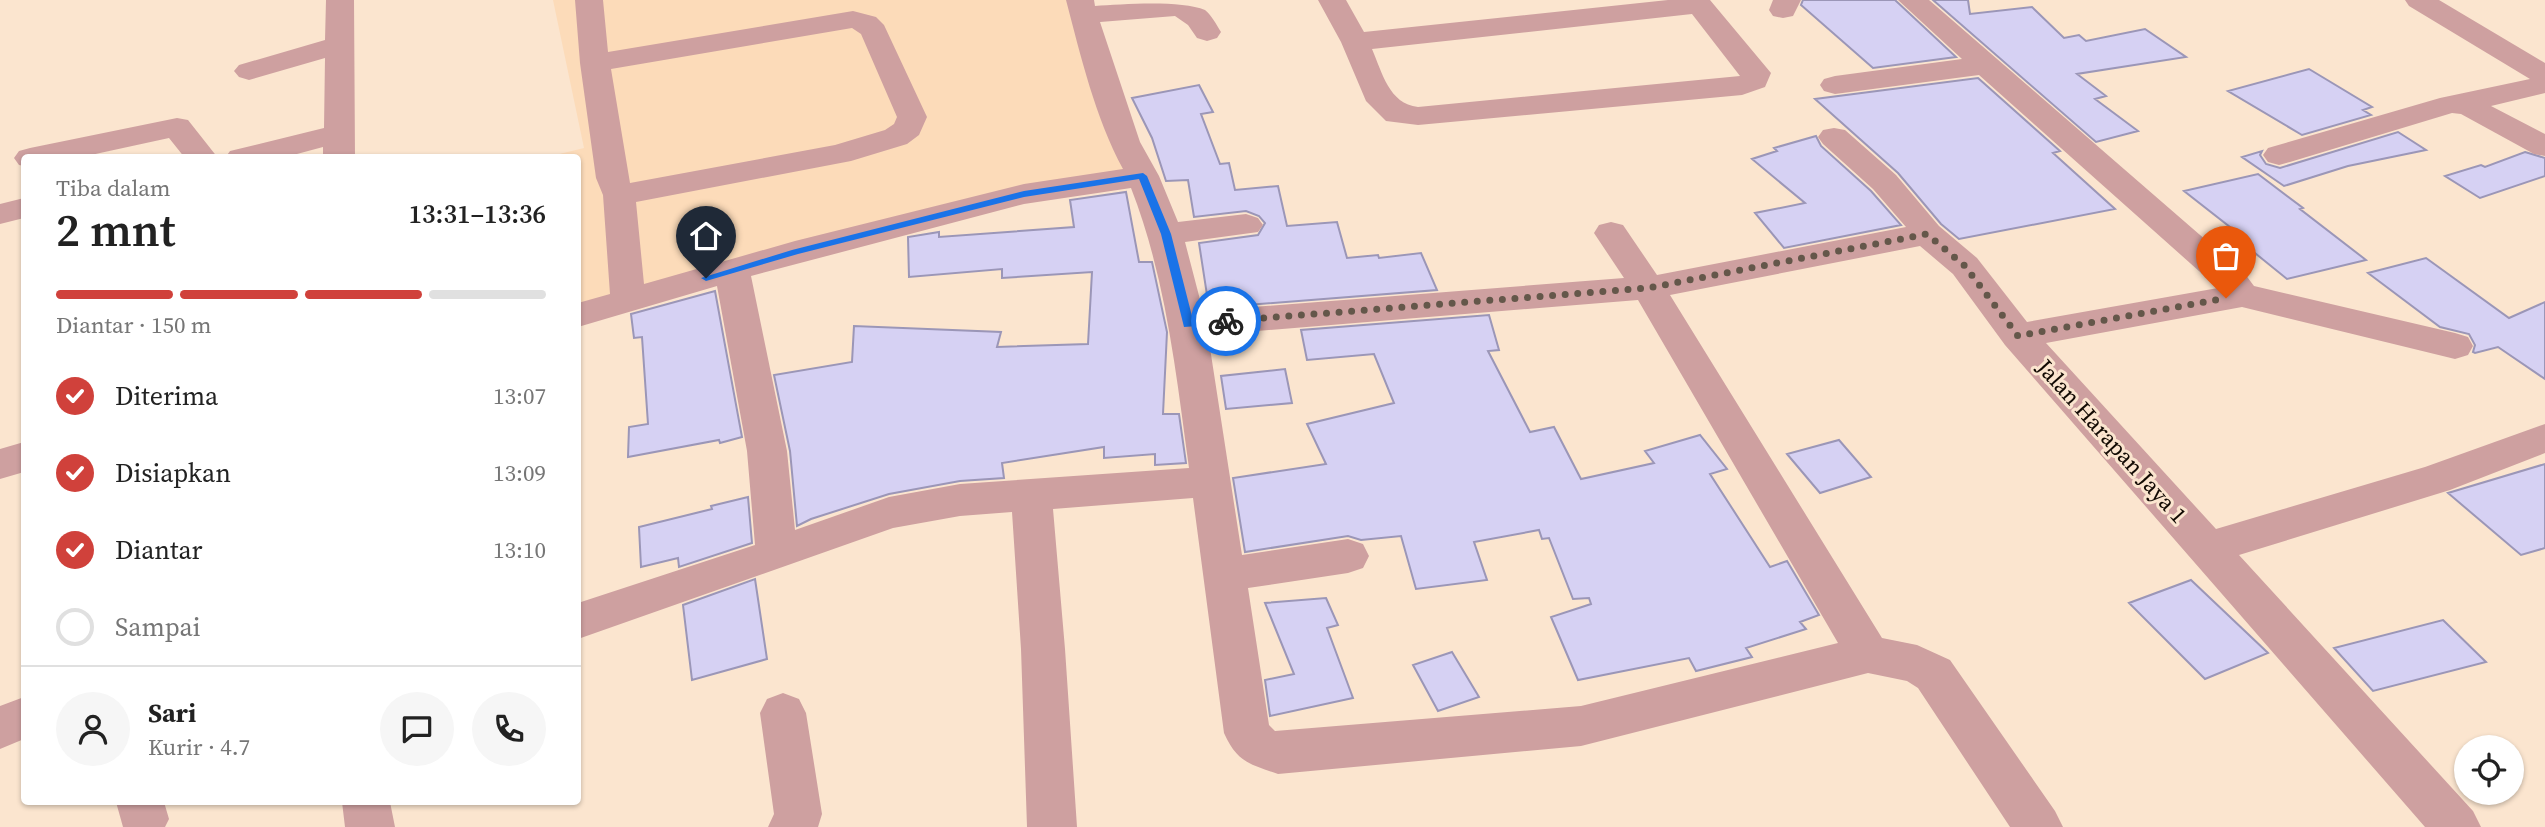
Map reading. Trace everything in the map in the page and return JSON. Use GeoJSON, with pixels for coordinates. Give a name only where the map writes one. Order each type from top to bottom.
{"type":"FeatureCollection","features":[{"type":"Feature","properties":{"kind":"street"},"geometry":{"type":"LineString","coordinates":[[274,154],[339,146],[340,0]]}},
{"type":"Feature","properties":{"kind":"street"},"geometry":{"type":"LineString","coordinates":[[589,0],[595,63],[612,178],[620,195],[628,301]]}},
{"type":"Feature","properties":{"kind":"street"},"geometry":{"type":"LineString","coordinates":[[1332,0],[1355,42],[1377,95],[1397,114],[1418,116],[1742,86],[1754,81],[1756,73],[1697,3],[1355,42]]}},
{"type":"Feature","properties":{"kind":"street"},"geometry":{"type":"LineString","coordinates":[[1912,0],[2233,282],[2242,295],[2455,346]]}},
{"type":"Feature","properties":{"kind":"street"},"geometry":{"type":"LineString","coordinates":[[2418,0],[2545,75]]}},
{"type":"Feature","properties":{"kind":"street"},"geometry":{"type":"LineString","coordinates":[[2458,0],[2545,50]]}},
{"type":"Feature","properties":{"kind":"street"},"geometry":{"type":"LineString","coordinates":[[1207,32],[1198,16],[1190,11],[1175,8],[1082,7],[1124,142],[1143,176],[1166,234],[1188,324],[1247,733],[1259,747],[1278,753],[1581,726],[1868,654],[1917,664],[1934,674],[2038,827]]}},
{"type":"Feature","properties":{"kind":"street"},"geometry":{"type":"LineString","coordinates":[[595,63],[853,19],[866,23],[874,31],[912,117],[908,128],[896,137],[840,154],[620,195]]}},
{"type":"Feature","properties":{"kind":"street"},"geometry":{"type":"LineString","coordinates":[[249,71],[340,45]]}},
{"type":"Feature","properties":{"kind":"street"},"geometry":{"type":"LineString","coordinates":[[1835,85],[1986,65]]}},
{"type":"Feature","properties":{"kind":"street"},"geometry":{"type":"LineString","coordinates":[[2279,155],[2460,104],[2545,84]]}},
{"type":"Feature","properties":{"kind":"street"},"geometry":{"type":"LineString","coordinates":[[2460,104],[2545,147]]}},
{"type":"Feature","properties":{"kind":"street"},"geometry":{"type":"LineString","coordinates":[[49,154],[177,127],[199,154]]}},
{"type":"Feature","properties":{"kind":"street"},"geometry":{"type":"LineString","coordinates":[[1834,136],[1886,183],[1916,216],[1927,234],[1965,266],[2018,336]]}},
{"type":"Feature","properties":{"kind":"street"},"geometry":{"type":"LineString","coordinates":[[0,164],[21,160]]}},
{"type":"Feature","properties":{"kind":"street"},"geometry":{"type":"LineString","coordinates":[[581,314],[732,271],[1024,194],[1143,176]]}},
{"type":"Feature","properties":{"kind":"street"},"geometry":{"type":"LineString","coordinates":[[0,214],[21,209]]}},
{"type":"Feature","properties":{"kind":"street"},"geometry":{"type":"LineString","coordinates":[[1166,234],[1246,225]]}},
{"type":"Feature","properties":{"kind":"street"},"geometry":{"type":"LineString","coordinates":[[1611,233],[1648,288],[1868,654]]}},
{"type":"Feature","properties":{"kind":"street"},"geometry":{"type":"LineString","coordinates":[[1188,324],[1648,288],[1927,234]]}},
{"type":"Feature","properties":{"kind":"street"},"geometry":{"type":"LineString","coordinates":[[732,271],[768,452],[778,554]]}},
{"type":"Feature","properties":{"kind":"street","name":"Jalan Harapan Jaya 1"},"geometry":{"type":"LineString","coordinates":[[2018,336],[2242,295]]}},
{"type":"Feature","properties":{"kind":"street","name":"Jalan Harapan Jaya 1"},"geometry":{"type":"LineString","coordinates":[[2018,336],[2456,827]]}},
{"type":"Feature","properties":{"kind":"street"},"geometry":{"type":"LineString","coordinates":[[2207,548],[2437,479],[2545,438]]}},
{"type":"Feature","properties":{"kind":"street"},"geometry":{"type":"LineString","coordinates":[[0,464],[21,458]]}},
{"type":"Feature","properties":{"kind":"street"},"geometry":{"type":"LineString","coordinates":[[581,620],[778,554],[889,513],[960,500],[1211,482]]}},
{"type":"Feature","properties":{"kind":"street"},"geometry":{"type":"LineString","coordinates":[[1031,495],[1043,649],[1052,827]]}},
{"type":"Feature","properties":{"kind":"street"},"geometry":{"type":"LineString","coordinates":[[1224,575],[1348,556]]}},
{"type":"Feature","properties":{"kind":"street"},"geometry":{"type":"LineString","coordinates":[[783,713],[798,814],[793,827]]}},
{"type":"Feature","properties":{"kind":"street"},"geometry":{"type":"LineString","coordinates":[[0,729],[21,719]]}},
{"type":"Feature","properties":{"kind":"street"},"geometry":{"type":"LineString","coordinates":[[366,805],[370,827]]}},
{"type":"Feature","properties":{"kind":"shaded area"},"geometry":{"type":"Polygon","coordinates":[[[553,0],[1078,0],[1126,174],[787,247],[581,306],[581,154],[559,154],[584,148],[553,0]]]}},
{"type":"Feature","properties":{"kind":"building"},"geometry":{"type":"Polygon","coordinates":[[[1803,0],[1895,0],[1956,57],[1873,68],[1801,5],[1803,0]]]}},
{"type":"Feature","properties":{"kind":"building"},"geometry":{"type":"Polygon","coordinates":[[[1933,0],[1968,0],[1970,14],[2032,7],[2064,38],[2079,35],[2086,41],[2145,29],[2186,57],[2077,74],[2106,96],[2095,99],[2138,131],[2096,142],[1933,0]]]}},
{"type":"Feature","properties":{"kind":"building"},"geometry":{"type":"Polygon","coordinates":[[[2309,69],[2372,107],[2363,110],[2371,115],[2302,135],[2228,91],[2309,69]]]}},
{"type":"Feature","properties":{"kind":"building"},"geometry":{"type":"Polygon","coordinates":[[[1978,78],[2060,151],[2053,153],[2115,209],[1959,239],[1941,224],[1898,173],[1815,99],[1978,78]]]}},
{"type":"Feature","properties":{"kind":"building"},"geometry":{"type":"Polygon","coordinates":[[[1199,85],[1213,112],[1201,114],[1220,164],[1229,163],[1235,190],[1278,186],[1287,226],[1337,222],[1347,258],[1378,255],[1379,258],[1421,253],[1437,290],[1209,308],[1199,243],[1258,235],[1265,223],[1259,216],[1246,211],[1194,217],[1188,180],[1166,181],[1152,138],[1132,98],[1199,85]]]}},
{"type":"Feature","properties":{"kind":"building"},"geometry":{"type":"Polygon","coordinates":[[[2398,132],[2426,150],[2348,166],[2284,186],[2242,157],[2262,151],[2260,155],[2266,164],[2280,168],[2398,132]]]}},
{"type":"Feature","properties":{"kind":"building"},"geometry":{"type":"Polygon","coordinates":[[[1816,136],[1821,146],[1871,191],[1901,225],[1784,248],[1755,213],[1805,203],[1752,159],[1777,151],[1774,148],[1816,136]]]}},
{"type":"Feature","properties":{"kind":"building"},"geometry":{"type":"Polygon","coordinates":[[[2525,152],[2545,158],[2545,176],[2480,198],[2445,176],[2481,165],[2485,167],[2525,152]]]}},
{"type":"Feature","properties":{"kind":"building"},"geometry":{"type":"Polygon","coordinates":[[[2258,174],[2366,260],[2287,279],[2229,232],[2235,231],[2184,191],[2258,174]]]}},
{"type":"Feature","properties":{"kind":"building"},"geometry":{"type":"Polygon","coordinates":[[[1126,192],[1139,262],[1152,262],[1167,332],[1163,414],[1179,414],[1186,463],[1155,465],[1155,454],[1104,458],[1104,447],[1002,463],[1004,478],[960,481],[889,494],[797,526],[790,451],[774,375],[852,362],[854,326],[1001,332],[997,347],[1088,344],[1092,272],[1002,278],[1002,269],[909,277],[908,237],[939,232],[939,237],[1074,227],[1070,200],[1126,192]]]}},
{"type":"Feature","properties":{"kind":"building"},"geometry":{"type":"Polygon","coordinates":[[[2426,258],[2509,318],[2545,302],[2545,379],[2498,347],[2473,352],[2475,345],[2469,334],[2440,327],[2368,273],[2426,258]]]}},
{"type":"Feature","properties":{"kind":"building"},"geometry":{"type":"Polygon","coordinates":[[[715,291],[742,437],[720,443],[719,440],[628,457],[629,427],[648,424],[642,337],[634,338],[631,314],[715,291]]]}},
{"type":"Feature","properties":{"kind":"building"},"geometry":{"type":"Polygon","coordinates":[[[1489,315],[1499,350],[1488,351],[1530,432],[1554,427],[1581,479],[1654,463],[1645,451],[1700,435],[1727,469],[1710,474],[1770,567],[1787,561],[1819,615],[1800,622],[1806,629],[1746,648],[1752,657],[1696,671],[1689,658],[1578,680],[1551,617],[1591,604],[1589,598],[1573,599],[1549,538],[1542,539],[1539,530],[1474,542],[1487,580],[1416,589],[1401,536],[1361,540],[1348,536],[1245,552],[1233,478],[1326,464],[1307,424],[1394,403],[1374,354],[1307,360],[1301,330],[1489,315]]]}},
{"type":"Feature","properties":{"kind":"building"},"geometry":{"type":"Polygon","coordinates":[[[1285,369],[1292,403],[1226,409],[1221,376],[1285,369]]]}},
{"type":"Feature","properties":{"kind":"building"},"geometry":{"type":"Polygon","coordinates":[[[1839,440],[1871,477],[1820,493],[1787,454],[1839,440]]]}},
{"type":"Feature","properties":{"kind":"building"},"geometry":{"type":"Polygon","coordinates":[[[2545,464],[2545,548],[2521,555],[2448,493],[2545,464]]]}},
{"type":"Feature","properties":{"kind":"building"},"geometry":{"type":"Polygon","coordinates":[[[748,497],[752,543],[679,567],[678,558],[641,567],[639,527],[748,497]]]}},
{"type":"Feature","properties":{"kind":"building"},"geometry":{"type":"Polygon","coordinates":[[[755,579],[767,659],[692,680],[683,605],[755,579]]]}},
{"type":"Feature","properties":{"kind":"building"},"geometry":{"type":"Polygon","coordinates":[[[2191,580],[2268,653],[2205,679],[2129,603],[2191,580]]]}},
{"type":"Feature","properties":{"kind":"building"},"geometry":{"type":"Polygon","coordinates":[[[1326,598],[1338,625],[1327,628],[1353,698],[1270,716],[1265,680],[1294,674],[1265,603],[1326,598]]]}},
{"type":"Feature","properties":{"kind":"building"},"geometry":{"type":"Polygon","coordinates":[[[2443,620],[2486,662],[2373,691],[2334,648],[2443,620]]]}},
{"type":"Feature","properties":{"kind":"building"},"geometry":{"type":"Polygon","coordinates":[[[1452,652],[1479,697],[1438,711],[1413,665],[1452,652]]]}},
{"type":"Feature","properties":{"kind":"way so far"},"geometry":{"type":"LineString","coordinates":[[1226,321],[1648,288],[1927,234],[1965,266],[2018,336],[2226,298]]}},
{"type":"Feature","properties":{"kind":"route"},"geometry":{"type":"LineString","coordinates":[[706,278],[795,252],[1024,194],[1143,176],[1166,234],[1188,324],[1226,321]]}}]}
